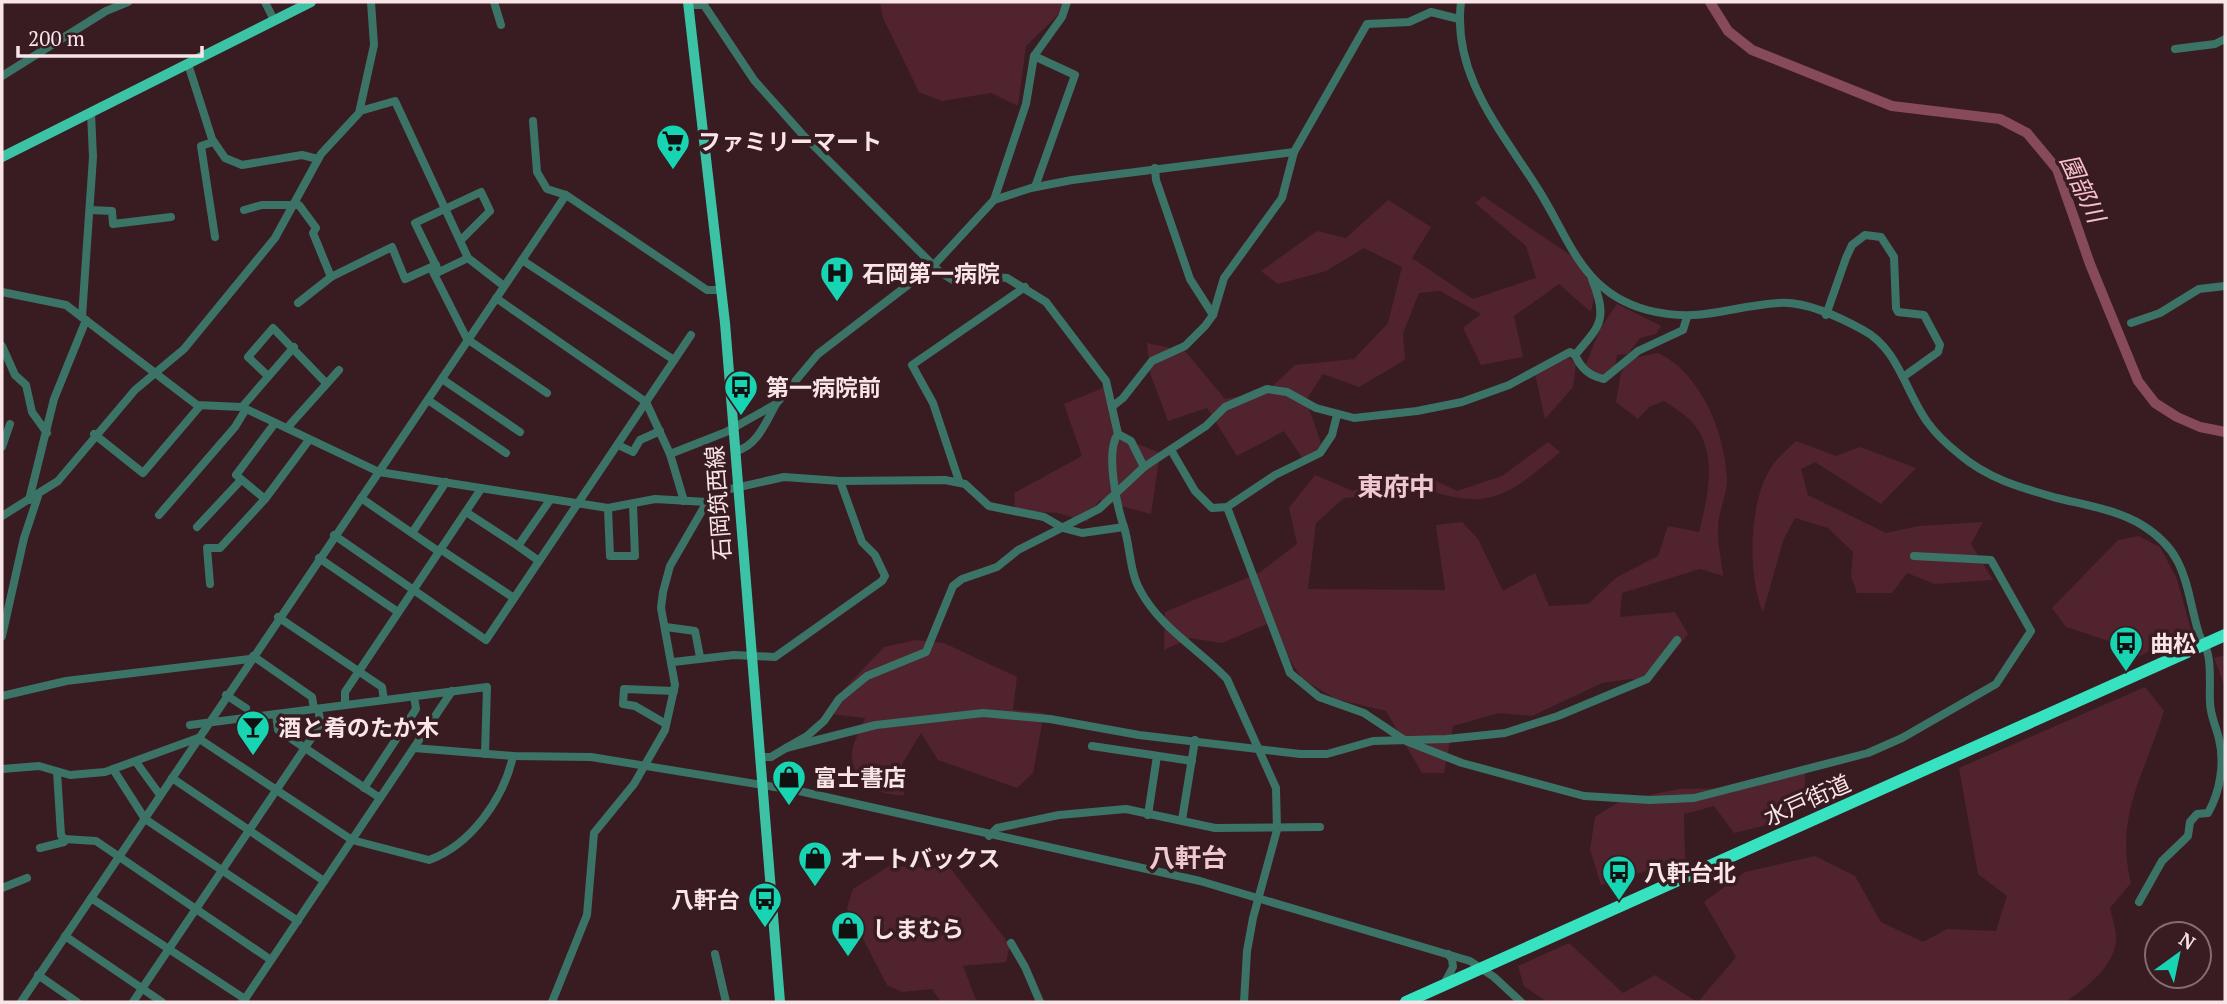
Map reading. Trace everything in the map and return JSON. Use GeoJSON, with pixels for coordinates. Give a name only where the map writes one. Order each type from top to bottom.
{"type":"FeatureCollection","features":[{"type":"Feature","properties":{"kind":"highway","name":"水戸街道"},"geometry":{"type":"LineString","coordinates":[[1406,1002],[2225,635]]}},
{"type":"Feature","properties":{"kind":"main road"},"geometry":{"type":"LineString","coordinates":[[2,157],[311,2]]}},
{"type":"Feature","properties":{"kind":"main road","name":"石岡筑西線"},"geometry":{"type":"LineString","coordinates":[[689,3],[736,451],[780,1002]]}},
{"type":"Feature","properties":{"kind":"street"},"geometry":{"type":"LineString","coordinates":[[2,74],[106,11],[128,2]]}},
{"type":"Feature","properties":{"kind":"street"},"geometry":{"type":"LineString","coordinates":[[265,2],[274,20]]}},
{"type":"Feature","properties":{"kind":"street"},"geometry":{"type":"LineString","coordinates":[[2,516],[38,496],[58,481],[94,434],[153,372],[184,349],[275,238],[318,159],[360,111],[374,45],[371,2]]}},
{"type":"Feature","properties":{"kind":"street"},"geometry":{"type":"LineString","coordinates":[[494,2],[501,25]]}},
{"type":"Feature","properties":{"kind":"street"},"geometry":{"type":"LineString","coordinates":[[736,451],[746,449],[753,442],[776,404],[827,346],[934,265],[994,200],[1026,104],[1034,56],[1062,17],[1068,2]]}},
{"type":"Feature","properties":{"kind":"street"},"geometry":{"type":"LineString","coordinates":[[1461,2],[1460,46],[1500,135],[1537,187],[1571,252],[1591,276],[1615,296],[1643,309],[1687,317],[1779,303],[1801,304],[1866,331],[1881,342],[1929,424],[1958,454],[1985,473],[2017,486],[2140,523],[2161,538],[2177,558],[2192,595],[2203,644],[2208,651],[2210,711],[2220,745],[2219,784],[2208,813],[2197,814],[2190,822],[2188,836],[2162,861],[2139,902]]}},
{"type":"Feature","properties":{"kind":"street"},"geometry":{"type":"LineString","coordinates":[[689,3],[705,5],[754,80],[802,134],[934,265],[953,279],[988,275],[1007,278],[1025,287],[1046,302],[1106,381],[1118,434],[1113,440],[1112,451],[1116,486],[1114,496],[1139,589],[1193,651],[1214,665],[1227,679],[1276,788],[1277,830],[1247,951],[1244,1002]]}},
{"type":"Feature","properties":{"kind":"street"},"geometry":{"type":"LineString","coordinates":[[1113,406],[1123,398],[1152,361],[1185,346],[1213,315],[1224,278],[1282,198],[1294,152],[1367,24],[1409,22],[1431,12],[1459,19]]}},
{"type":"Feature","properties":{"kind":"street"},"geometry":{"type":"LineString","coordinates":[[2175,49],[2215,44],[2225,39]]}},
{"type":"Feature","properties":{"kind":"street"},"geometry":{"type":"LineString","coordinates":[[1034,56],[1075,75],[1035,187]]}},
{"type":"Feature","properties":{"kind":"street"},"geometry":{"type":"LineString","coordinates":[[188,64],[213,142],[225,158],[242,166],[302,155],[318,159]]}},
{"type":"Feature","properties":{"kind":"street"},"geometry":{"type":"LineString","coordinates":[[360,111],[395,101],[468,258],[504,286]]}},
{"type":"Feature","properties":{"kind":"street"},"geometry":{"type":"LineString","coordinates":[[29,499],[54,399],[84,319],[93,157],[91,113]]}},
{"type":"Feature","properties":{"kind":"street"},"geometry":{"type":"LineString","coordinates":[[533,121],[537,172],[547,189],[566,195],[707,290],[721,290]]}},
{"type":"Feature","properties":{"kind":"street"},"geometry":{"type":"LineString","coordinates":[[213,142],[201,146],[215,237]]}},
{"type":"Feature","properties":{"kind":"street"},"geometry":{"type":"LineString","coordinates":[[994,200],[1035,187],[1155,168],[1294,152]]}},
{"type":"Feature","properties":{"kind":"street"},"geometry":{"type":"LineString","coordinates":[[1155,168],[1156,180],[1191,279],[1213,315]]}},
{"type":"Feature","properties":{"kind":"street"},"geometry":{"type":"LineString","coordinates":[[461,240],[490,211],[481,192],[444,207],[415,223],[467,339],[547,393]]}},
{"type":"Feature","properties":{"kind":"street"},"geometry":{"type":"LineString","coordinates":[[20,1002],[566,195]]}},
{"type":"Feature","properties":{"kind":"street"},"geometry":{"type":"LineString","coordinates":[[244,210],[296,203]]}},
{"type":"Feature","properties":{"kind":"street"},"geometry":{"type":"LineString","coordinates":[[296,203],[316,228],[313,233],[331,277]]}},
{"type":"Feature","properties":{"kind":"street"},"geometry":{"type":"LineString","coordinates":[[90,210],[112,211],[113,224],[171,217]]}},
{"type":"Feature","properties":{"kind":"street"},"geometry":{"type":"LineString","coordinates":[[1826,315],[1852,246],[1866,235],[1881,237],[1894,257],[1898,312],[1924,315],[1940,345],[1938,352],[1903,377]]}},
{"type":"Feature","properties":{"kind":"street"},"geometry":{"type":"LineString","coordinates":[[298,303],[331,277],[392,247],[405,279],[433,266]]}},
{"type":"Feature","properties":{"kind":"street"},"geometry":{"type":"LineString","coordinates":[[433,266],[439,272],[468,258]]}},
{"type":"Feature","properties":{"kind":"street"},"geometry":{"type":"LineString","coordinates":[[522,260],[674,360]]}},
{"type":"Feature","properties":{"kind":"street"},"geometry":{"type":"LineString","coordinates":[[1575,355],[1595,333],[1601,316],[1601,304],[1591,276]]}},
{"type":"Feature","properties":{"kind":"street"},"geometry":{"type":"LineString","coordinates":[[2131,323],[2160,313],[2199,289],[2225,286]]}},
{"type":"Feature","properties":{"kind":"street"},"geometry":{"type":"LineString","coordinates":[[959,481],[933,403],[912,365],[1025,287]]}},
{"type":"Feature","properties":{"kind":"street"},"geometry":{"type":"LineString","coordinates":[[2,292],[57,301],[200,406],[244,408],[379,472],[608,508],[655,499],[707,502]]}},
{"type":"Feature","properties":{"kind":"street"},"geometry":{"type":"LineString","coordinates":[[496,298],[646,402],[670,454],[684,501]]}},
{"type":"Feature","properties":{"kind":"street"},"geometry":{"type":"LineString","coordinates":[[760,757],[771,757],[807,736],[824,721],[839,699],[867,676],[926,652],[953,586],[962,579],[997,567],[1018,550],[1099,509],[1144,467],[1206,426],[1226,407],[1267,389],[1287,392],[1337,415],[1354,418],[1441,408],[1509,385],[1570,352],[1575,355],[1580,366],[1593,377],[1604,379],[1638,351],[1683,330],[1687,317]]}},
{"type":"Feature","properties":{"kind":"street"},"geometry":{"type":"LineString","coordinates":[[268,376],[248,357],[273,328],[326,383]]}},
{"type":"Feature","properties":{"kind":"street"},"geometry":{"type":"LineString","coordinates":[[334,535],[486,640],[691,335]]}},
{"type":"Feature","properties":{"kind":"street"},"geometry":{"type":"LineString","coordinates":[[2,346],[15,375],[26,385],[32,412],[47,433]]}},
{"type":"Feature","properties":{"kind":"street"},"geometry":{"type":"LineString","coordinates":[[159,515],[235,427],[244,408],[294,347]]}},
{"type":"Feature","properties":{"kind":"street"},"geometry":{"type":"LineString","coordinates":[[287,428],[339,370]]}},
{"type":"Feature","properties":{"kind":"street"},"geometry":{"type":"LineString","coordinates":[[442,379],[520,432]]}},
{"type":"Feature","properties":{"kind":"street"},"geometry":{"type":"LineString","coordinates":[[428,401],[506,453]]}},
{"type":"Feature","properties":{"kind":"street"},"geometry":{"type":"LineString","coordinates":[[670,454],[776,404]]}},
{"type":"Feature","properties":{"kind":"street"},"geometry":{"type":"LineString","coordinates":[[94,434],[143,474],[200,406]]}},
{"type":"Feature","properties":{"kind":"street"},"geometry":{"type":"LineString","coordinates":[[1171,450],[1195,491],[1212,508],[1227,507],[1275,475],[1321,453],[1332,435],[1337,415]]}},
{"type":"Feature","properties":{"kind":"street"},"geometry":{"type":"LineString","coordinates":[[265,499],[236,475],[275,423]]}},
{"type":"Feature","properties":{"kind":"street"},"geometry":{"type":"LineString","coordinates":[[2,447],[10,424]]}},
{"type":"Feature","properties":{"kind":"street"},"geometry":{"type":"LineString","coordinates":[[618,444],[633,452],[640,440],[660,431]]}},
{"type":"Feature","properties":{"kind":"street"},"geometry":{"type":"LineString","coordinates":[[1118,434],[1131,441],[1144,467]]}},
{"type":"Feature","properties":{"kind":"street"},"geometry":{"type":"LineString","coordinates":[[210,584],[208,548],[220,548],[265,499],[309,440]]}},
{"type":"Feature","properties":{"kind":"street"},"geometry":{"type":"LineString","coordinates":[[552,1002],[587,915],[594,833],[634,784],[666,724],[674,691],[673,662],[662,608],[667,575],[707,502],[726,490],[767,478],[959,481],[979,494],[989,506],[1044,517],[1063,528],[1082,533],[1124,527]]}},
{"type":"Feature","properties":{"kind":"street"},"geometry":{"type":"LineString","coordinates":[[197,527],[241,480]]}},
{"type":"Feature","properties":{"kind":"street"},"geometry":{"type":"LineString","coordinates":[[673,662],[734,655],[775,657],[885,576],[875,555],[862,542],[840,481]]}},
{"type":"Feature","properties":{"kind":"street"},"geometry":{"type":"LineString","coordinates":[[412,533],[446,482]]}},
{"type":"Feature","properties":{"kind":"street"},"geometry":{"type":"LineString","coordinates":[[345,705],[345,692],[358,671],[481,489]]}},
{"type":"Feature","properties":{"kind":"street"},"geometry":{"type":"LineString","coordinates":[[2,636],[24,538],[38,496]]}},
{"type":"Feature","properties":{"kind":"street"},"geometry":{"type":"LineString","coordinates":[[361,498],[514,598]]}},
{"type":"Feature","properties":{"kind":"street"},"geometry":{"type":"LineString","coordinates":[[518,546],[550,500]]}},
{"type":"Feature","properties":{"kind":"street"},"geometry":{"type":"LineString","coordinates":[[608,508],[610,556],[635,556],[633,505]]}},
{"type":"Feature","properties":{"kind":"street"},"geometry":{"type":"LineString","coordinates":[[1227,507],[1290,673],[1319,697],[1364,713],[1405,741],[1462,763],[1584,796],[1650,800],[1694,799],[1868,753],[1902,738],[1996,684],[2031,631],[1991,560],[1914,556]]}},
{"type":"Feature","properties":{"kind":"street"},"geometry":{"type":"LineString","coordinates":[[466,512],[539,561]]}},
{"type":"Feature","properties":{"kind":"street"},"geometry":{"type":"LineString","coordinates":[[319,558],[398,611]]}},
{"type":"Feature","properties":{"kind":"street"},"geometry":{"type":"LineString","coordinates":[[278,617],[382,687],[384,700]]}},
{"type":"Feature","properties":{"kind":"street"},"geometry":{"type":"LineString","coordinates":[[666,627],[695,631],[699,657]]}},
{"type":"Feature","properties":{"kind":"street"},"geometry":{"type":"LineString","coordinates":[[786,748],[876,725],[983,713],[1050,719],[1139,735],[1259,750],[1327,754],[1361,742],[1505,733],[1558,716],[1647,679],[1677,640]]}},
{"type":"Feature","properties":{"kind":"street"},"geometry":{"type":"LineString","coordinates":[[2,696],[66,681],[252,657],[312,697],[321,724],[133,1002]]}},
{"type":"Feature","properties":{"kind":"street"},"geometry":{"type":"LineString","coordinates":[[190,725],[487,687],[485,754]]}},
{"type":"Feature","properties":{"kind":"street"},"geometry":{"type":"LineString","coordinates":[[666,724],[635,706],[623,704],[624,689],[674,691]]}},
{"type":"Feature","properties":{"kind":"street"},"geometry":{"type":"LineString","coordinates":[[92,898],[244,1001],[452,691]]}},
{"type":"Feature","properties":{"kind":"street"},"geometry":{"type":"LineString","coordinates":[[226,695],[246,708]]}},
{"type":"Feature","properties":{"kind":"street"},"geometry":{"type":"LineString","coordinates":[[364,788],[416,709],[414,696]]}},
{"type":"Feature","properties":{"kind":"street"},"geometry":{"type":"LineString","coordinates":[[276,714],[278,730],[380,799]]}},
{"type":"Feature","properties":{"kind":"street"},"geometry":{"type":"LineString","coordinates":[[824,721],[834,737]]}},
{"type":"Feature","properties":{"kind":"street"},"geometry":{"type":"LineString","coordinates":[[198,738],[352,840],[421,860],[439,856],[470,835],[505,783],[513,756]]}},
{"type":"Feature","properties":{"kind":"street"},"geometry":{"type":"LineString","coordinates":[[2,769],[39,766],[70,775],[113,769],[198,738]]}},
{"type":"Feature","properties":{"kind":"street"},"geometry":{"type":"LineString","coordinates":[[1182,820],[1195,740]]}},
{"type":"Feature","properties":{"kind":"street"},"geometry":{"type":"LineString","coordinates":[[1092,746],[1192,761]]}},
{"type":"Feature","properties":{"kind":"street"},"geometry":{"type":"LineString","coordinates":[[414,748],[513,756],[591,757],[799,791],[989,836],[1192,879],[1448,954],[1482,967],[1521,1002]]}},
{"type":"Feature","properties":{"kind":"street"},"geometry":{"type":"LineString","coordinates":[[390,749],[406,759]]}},
{"type":"Feature","properties":{"kind":"street"},"geometry":{"type":"LineString","coordinates":[[1148,815],[1157,756]]}},
{"type":"Feature","properties":{"kind":"street"},"geometry":{"type":"LineString","coordinates":[[136,762],[160,795]]}},
{"type":"Feature","properties":{"kind":"street"},"geometry":{"type":"LineString","coordinates":[[113,769],[145,819],[298,921]]}},
{"type":"Feature","properties":{"kind":"street"},"geometry":{"type":"LineString","coordinates":[[57,772],[61,835],[64,839]]}},
{"type":"Feature","properties":{"kind":"street"},"geometry":{"type":"LineString","coordinates":[[172,778],[324,881]]}},
{"type":"Feature","properties":{"kind":"street"},"geometry":{"type":"LineString","coordinates":[[989,836],[997,828],[1059,815],[1126,809],[1215,828],[1277,830],[1320,827]]}},
{"type":"Feature","properties":{"kind":"street"},"geometry":{"type":"LineString","coordinates":[[40,848],[64,842],[64,839]]}},
{"type":"Feature","properties":{"kind":"street"},"geometry":{"type":"LineString","coordinates":[[64,839],[96,841],[271,960]]}},
{"type":"Feature","properties":{"kind":"street"},"geometry":{"type":"LineString","coordinates":[[2,888],[27,878]]}},
{"type":"Feature","properties":{"kind":"street"},"geometry":{"type":"LineString","coordinates":[[65,936],[162,1002]]}},
{"type":"Feature","properties":{"kind":"street"},"geometry":{"type":"LineString","coordinates":[[1010,943],[1025,967],[1040,1002]]}},
{"type":"Feature","properties":{"kind":"street"},"geometry":{"type":"LineString","coordinates":[[715,954],[726,1002]]}},
{"type":"Feature","properties":{"kind":"street"},"geometry":{"type":"LineString","coordinates":[[1444,984],[1453,967],[1448,954]]}},
{"type":"Feature","properties":{"kind":"street"},"geometry":{"type":"LineString","coordinates":[[38,975],[77,1002]]}},
{"type":"Feature","properties":{"kind":"shaded area"},"geometry":{"type":"Polygon","coordinates":[[[880,2],[1065,2],[1062,11],[1026,46],[1018,106],[991,93],[942,101],[919,92],[883,18],[880,2]]]}},
{"type":"Feature","properties":{"kind":"shaded area"},"geometry":{"type":"Polygon","coordinates":[[[1483,196],[1585,265],[1596,287],[1591,312],[1559,284],[1514,316],[1523,357],[1481,365],[1463,328],[1481,314],[1440,291],[1419,293],[1403,333],[1405,360],[1359,387],[1323,374],[1306,400],[1323,449],[1303,459],[1284,431],[1237,456],[1207,408],[1168,421],[1150,373],[1147,343],[1185,351],[1225,399],[1267,391],[1295,365],[1354,359],[1388,323],[1402,267],[1364,248],[1326,271],[1278,284],[1261,271],[1317,231],[1346,238],[1388,200],[1431,227],[1412,258],[1473,299],[1536,278],[1526,246],[1475,203],[1483,196]]]}},
{"type":"Feature","properties":{"kind":"shaded area"},"geometry":{"type":"Polygon","coordinates":[[[1617,304],[1661,326],[1656,334],[1640,338],[1628,354],[1617,355],[1614,372],[1607,378],[1592,372],[1586,364],[1600,329],[1617,304]]]}},
{"type":"Feature","properties":{"kind":"shaded area"},"geometry":{"type":"Polygon","coordinates":[[[1658,353],[1686,374],[1708,406],[1722,443],[1727,480],[1718,528],[1723,576],[1700,569],[1622,593],[1620,617],[1675,612],[1688,634],[1649,683],[1631,679],[1602,683],[1532,716],[1499,713],[1453,726],[1444,773],[1422,773],[1386,711],[1336,699],[1302,679],[1267,624],[1222,643],[1190,638],[1164,650],[1165,612],[1259,573],[1297,544],[1289,508],[1315,475],[1353,491],[1395,475],[1416,474],[1457,491],[1502,476],[1548,442],[1560,452],[1522,482],[1490,497],[1455,497],[1409,483],[1369,496],[1344,498],[1316,523],[1308,589],[1445,590],[1436,525],[1462,522],[1478,539],[1503,591],[1535,573],[1549,606],[1588,604],[1617,577],[1658,556],[1668,526],[1699,532],[1709,474],[1700,433],[1688,418],[1664,401],[1649,407],[1638,419],[1616,402],[1621,373],[1629,359],[1658,353]]]}},
{"type":"Feature","properties":{"kind":"shaded area"},"geometry":{"type":"Polygon","coordinates":[[[1568,357],[1576,364],[1573,387],[1545,419],[1535,374],[1568,357]]]}},
{"type":"Feature","properties":{"kind":"shaded area"},"geometry":{"type":"Polygon","coordinates":[[[1105,387],[1125,439],[1160,453],[1151,514],[1099,500],[1087,522],[1058,513],[1015,510],[1014,493],[1082,456],[1064,404],[1105,387]]]}},
{"type":"Feature","properties":{"kind":"shaded area"},"geometry":{"type":"Polygon","coordinates":[[[1796,441],[1836,456],[1860,447],[1916,468],[1881,504],[1815,462],[1801,469],[1808,495],[1886,533],[1918,526],[1983,522],[1971,544],[1993,580],[1935,584],[1907,573],[1892,593],[1857,593],[1851,576],[1853,552],[1828,528],[1795,518],[1783,541],[1763,612],[1754,579],[1754,520],[1763,484],[1770,469],[1796,441]]]}},
{"type":"Feature","properties":{"kind":"shaded area"},"geometry":{"type":"Polygon","coordinates":[[[2139,536],[2160,547],[2177,579],[2191,630],[2128,662],[2115,643],[2066,627],[2052,608],[2118,540],[2139,536]]]}},
{"type":"Feature","properties":{"kind":"shaded area"},"geometry":{"type":"Polygon","coordinates":[[[916,640],[944,643],[1017,677],[1013,710],[1044,713],[1033,773],[1017,788],[938,760],[921,733],[902,764],[904,795],[877,791],[869,787],[857,774],[852,752],[865,718],[832,714],[842,691],[884,647],[916,640]]]}},
{"type":"Feature","properties":{"kind":"shaded area"},"geometry":{"type":"Polygon","coordinates":[[[2225,655],[2225,687],[2214,658],[2225,655]]]}},
{"type":"Feature","properties":{"kind":"shaded area"},"geometry":{"type":"Polygon","coordinates":[[[2145,687],[2164,711],[2129,815],[2126,836],[2131,883],[2110,908],[2116,937],[2110,960],[2097,977],[2080,991],[2064,1002],[1698,1002],[1736,957],[1704,902],[1745,872],[1815,856],[1855,876],[1881,922],[1923,942],[1947,929],[1996,931],[2007,896],[1978,874],[1959,768],[2145,687]]]}},
{"type":"Feature","properties":{"kind":"shaded area"},"geometry":{"type":"Polygon","coordinates":[[[1805,768],[1805,808],[1775,823],[1734,833],[1714,806],[1684,814],[1685,859],[1601,885],[1590,849],[1595,817],[1620,801],[1679,789],[1743,788],[1805,768]]]}},
{"type":"Feature","properties":{"kind":"shaded area"},"geometry":{"type":"Polygon","coordinates":[[[889,866],[951,869],[1010,945],[1006,962],[963,966],[976,1000],[941,1002],[932,989],[902,992],[887,985],[847,908],[853,889],[889,866]]]}},
{"type":"Feature","properties":{"kind":"shaded area"},"geometry":{"type":"Polygon","coordinates":[[[1569,943],[1623,993],[1655,975],[1697,1002],[1547,1002],[1524,986],[1518,966],[1569,943]]]}},
{"type":"Feature","properties":{"kind":"waterway","name":"園部川"},"geometry":{"type":"LineString","coordinates":[[1710,2],[1728,31],[1752,50],[1892,106],[2000,119],[2027,133],[2057,169],[2090,264],[2138,381],[2155,403],[2177,417],[2200,427],[2225,432]]}},
{"type":"Feature","properties":{"kind":"place","name":"ファミリーマート"},"geometry":{"type":"Point","coordinates":[673,171]}},
{"type":"Feature","properties":{"kind":"place","name":"石岡第一病院"},"geometry":{"type":"Point","coordinates":[837,303]}},
{"type":"Feature","properties":{"kind":"place","name":"第一病院前"},"geometry":{"type":"Point","coordinates":[741,417]}},
{"type":"Feature","properties":{"kind":"place","name":"曲松"},"geometry":{"type":"Point","coordinates":[2126,673]}},
{"type":"Feature","properties":{"kind":"place","name":"酒と肴のたか木"},"geometry":{"type":"Point","coordinates":[253,757]}},
{"type":"Feature","properties":{"kind":"place","name":"富士書店"},"geometry":{"type":"Point","coordinates":[789,807]}},
{"type":"Feature","properties":{"kind":"place","name":"オートバックス"},"geometry":{"type":"Point","coordinates":[815,888]}},
{"type":"Feature","properties":{"kind":"place","name":"八軒台北"},"geometry":{"type":"Point","coordinates":[1619,902]}},
{"type":"Feature","properties":{"kind":"place","name":"八軒台"},"geometry":{"type":"Point","coordinates":[765,929]}},
{"type":"Feature","properties":{"kind":"place","name":"しまむら"},"geometry":{"type":"Point","coordinates":[848,958]}},
{"type":"Feature","properties":{"kind":"district","name":"東府中"},"geometry":{"type":"Point","coordinates":[1396,486]}},
{"type":"Feature","properties":{"kind":"district","name":"八軒台"},"geometry":{"type":"Point","coordinates":[1188,857]}}]}
